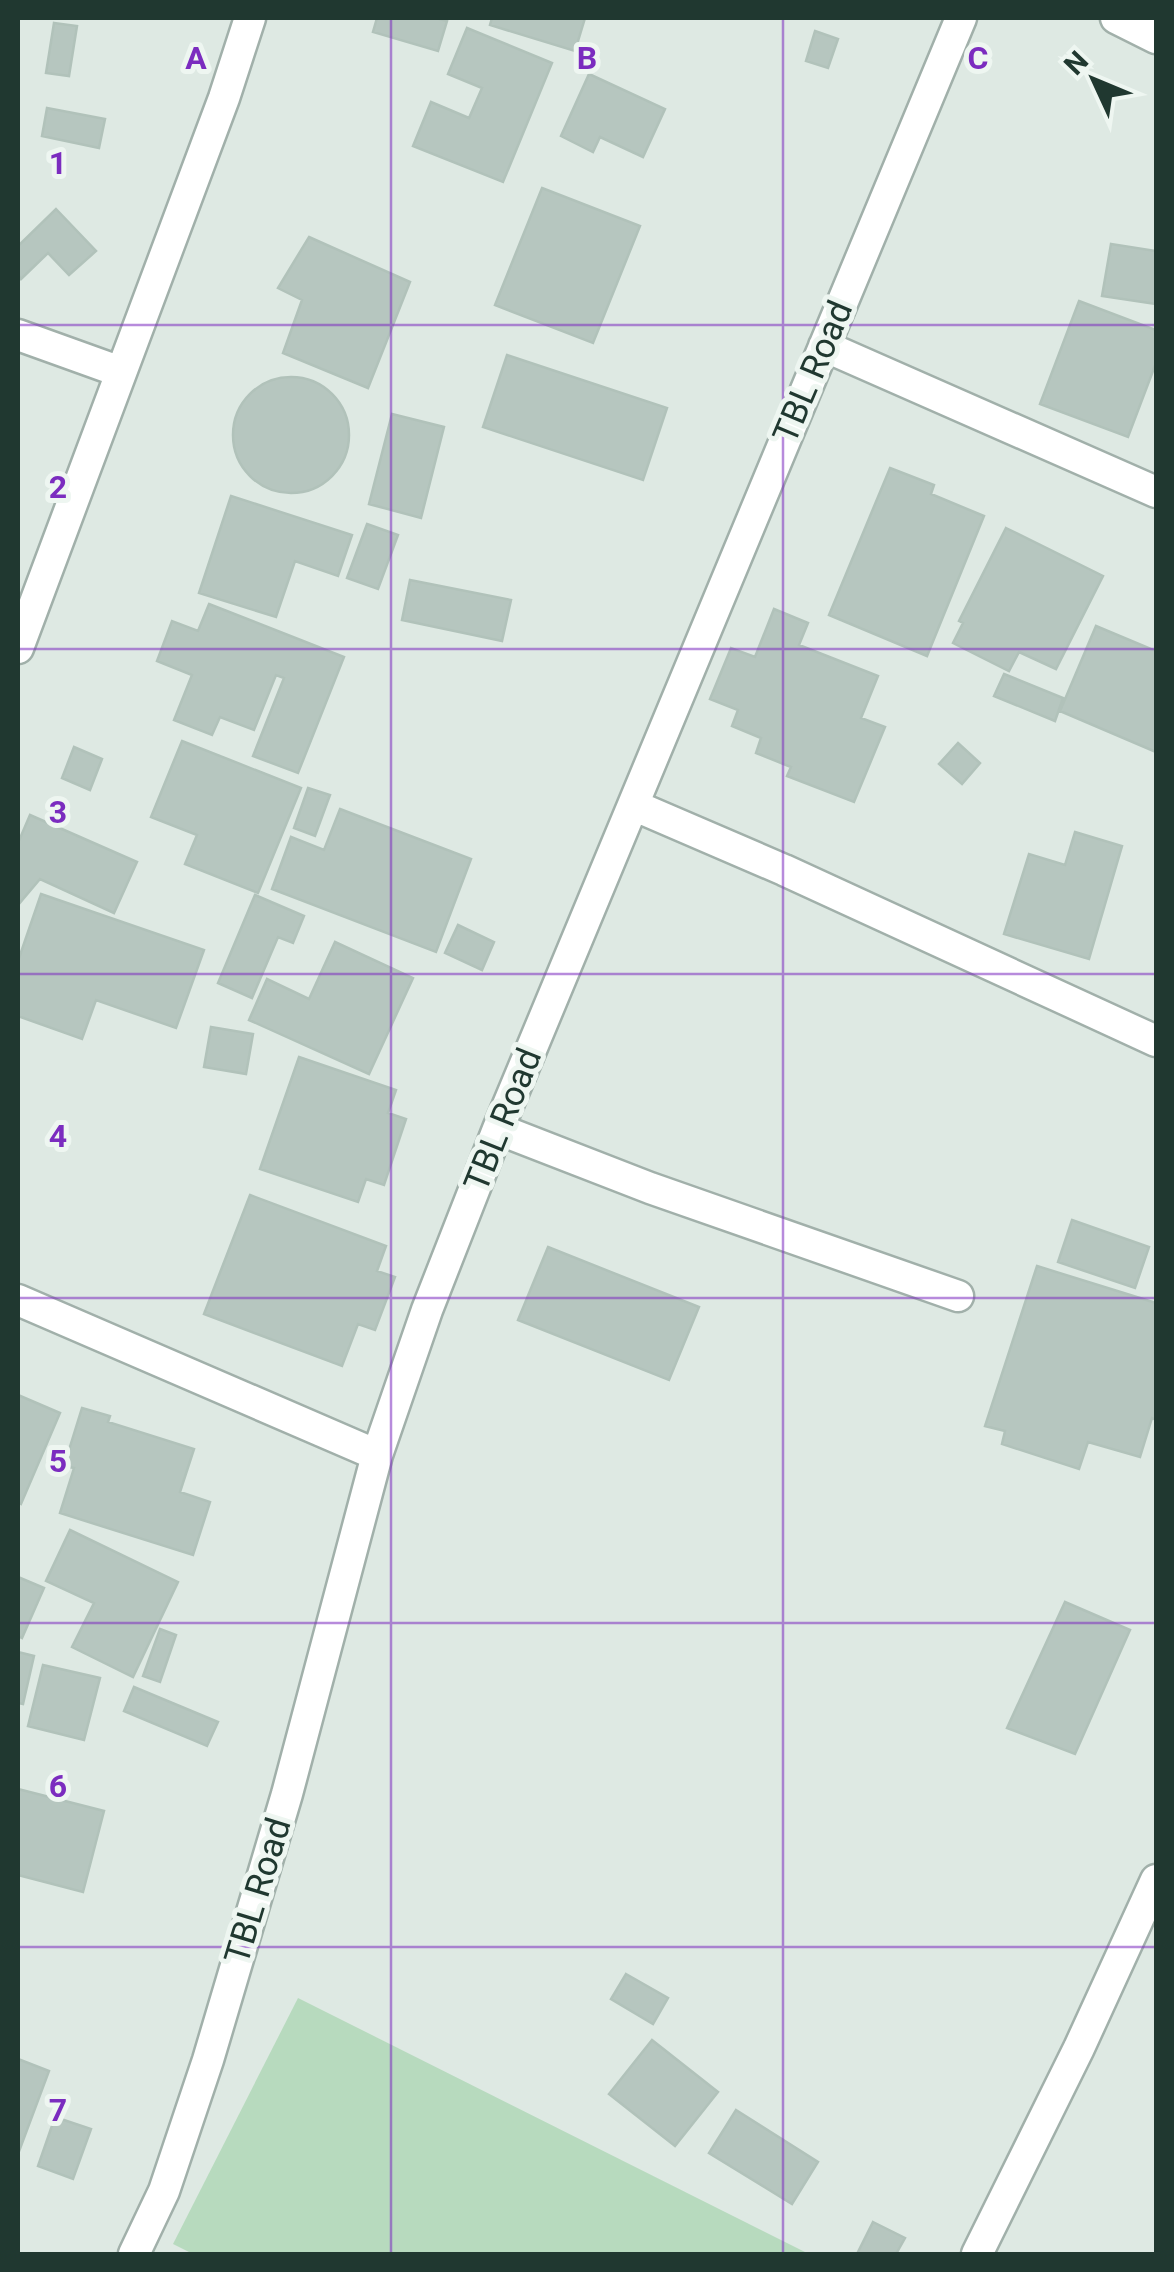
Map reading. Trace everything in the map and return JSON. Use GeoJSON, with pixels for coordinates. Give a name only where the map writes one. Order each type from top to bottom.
{"type":"FeatureCollection","features":[{"type":"Feature","properties":{"kind":"street"},"geometry":{"type":"LineString","coordinates":[[18,648],[224,98],[250,18]]}},
{"type":"Feature","properties":{"kind":"street","name":"TBL Road"},"geometry":{"type":"LineString","coordinates":[[134,2254],[164,2191],[208,2060],[287,1794],[377,1456],[427,1310],[498,1129],[962,18]]}},
{"type":"Feature","properties":{"kind":"street"},"geometry":{"type":"LineString","coordinates":[[1116,18],[1156,38]]}},
{"type":"Feature","properties":{"kind":"street"},"geometry":{"type":"LineString","coordinates":[[18,334],[121,372]]}},
{"type":"Feature","properties":{"kind":"street"},"geometry":{"type":"LineString","coordinates":[[824,346],[1156,492]]}},
{"type":"Feature","properties":{"kind":"street"},"geometry":{"type":"LineString","coordinates":[[633,805],[1156,1041]]}},
{"type":"Feature","properties":{"kind":"street"},"geometry":{"type":"LineString","coordinates":[[498,1129],[650,1188],[958,1296]]}},
{"type":"Feature","properties":{"kind":"street"},"geometry":{"type":"LineString","coordinates":[[18,1300],[377,1456]]}},
{"type":"Feature","properties":{"kind":"street"},"geometry":{"type":"LineString","coordinates":[[976,2254],[1156,1880]]}},
{"type":"Feature","properties":{"kind":"green space"},"geometry":{"type":"Polygon","coordinates":[[[298,1998],[809,2254],[193,2254],[173,2244],[298,1998]]]}},
{"type":"Feature","properties":{"kind":"building"},"geometry":{"type":"Polygon","coordinates":[[[377,18],[447,21],[438,51],[373,32],[377,18]]]}},
{"type":"Feature","properties":{"kind":"building"},"geometry":{"type":"Polygon","coordinates":[[[492,18],[585,18],[575,51],[490,25],[492,18]]]}},
{"type":"Feature","properties":{"kind":"building"},"geometry":{"type":"Polygon","coordinates":[[[54,23],[77,26],[69,76],[46,73],[54,23]]]}},
{"type":"Feature","properties":{"kind":"building"},"geometry":{"type":"Polygon","coordinates":[[[467,28],[552,63],[503,182],[413,146],[431,102],[469,118],[482,88],[448,74],[467,28]]]}},
{"type":"Feature","properties":{"kind":"building"},"geometry":{"type":"Polygon","coordinates":[[[815,31],[838,39],[828,68],[806,61],[815,31]]]}},
{"type":"Feature","properties":{"kind":"building"},"geometry":{"type":"Polygon","coordinates":[[[589,74],[665,109],[643,157],[600,137],[593,152],[561,136],[589,74]]]}},
{"type":"Feature","properties":{"kind":"building"},"geometry":{"type":"Polygon","coordinates":[[[47,108],[105,119],[99,148],[42,136],[47,108]]]}},
{"type":"Feature","properties":{"kind":"building"},"geometry":{"type":"Polygon","coordinates":[[[542,188],[640,226],[593,343],[495,305],[542,188]]]}},
{"type":"Feature","properties":{"kind":"building"},"geometry":{"type":"Polygon","coordinates":[[[56,209],[96,251],[69,275],[48,253],[21,279],[18,246],[56,209]]]}},
{"type":"Feature","properties":{"kind":"building"},"geometry":{"type":"Polygon","coordinates":[[[309,237],[410,282],[368,388],[283,353],[302,300],[278,288],[309,237]]]}},
{"type":"Feature","properties":{"kind":"building"},"geometry":{"type":"Polygon","coordinates":[[[1111,244],[1156,251],[1156,304],[1102,296],[1111,244]]]}},
{"type":"Feature","properties":{"kind":"building"},"geometry":{"type":"Polygon","coordinates":[[[1079,301],[1156,330],[1156,363],[1128,437],[1040,404],[1079,301]]]}},
{"type":"Feature","properties":{"kind":"building"},"geometry":{"type":"Polygon","coordinates":[[[507,355],[667,408],[643,480],[483,427],[507,355]]]}},
{"type":"Feature","properties":{"kind":"building"},"geometry":{"type":"Polygon","coordinates":[[[291,377],[313,382],[332,394],[344,413],[349,435],[344,457],[332,476],[313,488],[291,493],[269,488],[250,476],[238,457],[233,435],[238,413],[250,394],[269,382],[291,377]]]}},
{"type":"Feature","properties":{"kind":"building"},"geometry":{"type":"Polygon","coordinates":[[[392,414],[444,427],[421,518],[369,504],[392,414]]]}},
{"type":"Feature","properties":{"kind":"building"},"geometry":{"type":"Polygon","coordinates":[[[890,468],[934,485],[931,494],[984,516],[927,656],[829,615],[890,468]]]}},
{"type":"Feature","properties":{"kind":"building"},"geometry":{"type":"Polygon","coordinates":[[[231,496],[352,535],[338,576],[295,561],[276,617],[199,593],[231,496]]]}},
{"type":"Feature","properties":{"kind":"building"},"geometry":{"type":"Polygon","coordinates":[[[367,524],[398,535],[378,589],[347,578],[367,524]]]}},
{"type":"Feature","properties":{"kind":"building"},"geometry":{"type":"Polygon","coordinates":[[[1006,528],[1103,576],[1056,669],[1019,652],[1009,671],[953,643],[963,623],[959,621],[1006,528]]]}},
{"type":"Feature","properties":{"kind":"building"},"geometry":{"type":"Polygon","coordinates":[[[410,580],[511,600],[502,641],[402,620],[410,580]]]}},
{"type":"Feature","properties":{"kind":"building"},"geometry":{"type":"Polygon","coordinates":[[[209,604],[344,657],[298,773],[253,756],[284,678],[276,675],[254,730],[220,717],[212,735],[174,720],[192,675],[157,661],[172,621],[198,631],[209,604]]]}},
{"type":"Feature","properties":{"kind":"building"},"geometry":{"type":"Polygon","coordinates":[[[774,609],[808,623],[799,645],[878,676],[861,718],[885,727],[854,802],[787,776],[791,767],[756,753],[761,738],[732,726],[738,710],[710,699],[731,648],[755,657],[774,609]]]}},
{"type":"Feature","properties":{"kind":"building"},"geometry":{"type":"Polygon","coordinates":[[[1096,626],[1156,651],[1156,752],[1060,711],[1096,626]]]}},
{"type":"Feature","properties":{"kind":"building"},"geometry":{"type":"Polygon","coordinates":[[[1004,674],[1063,698],[1055,721],[994,696],[1004,674]]]}},
{"type":"Feature","properties":{"kind":"building"},"geometry":{"type":"Polygon","coordinates":[[[182,741],[301,788],[258,893],[185,864],[197,835],[151,817],[182,741]]]}},
{"type":"Feature","properties":{"kind":"building"},"geometry":{"type":"Polygon","coordinates":[[[958,743],[980,763],[962,784],[939,764],[958,743]]]}},
{"type":"Feature","properties":{"kind":"building"},"geometry":{"type":"Polygon","coordinates":[[[74,747],[102,759],[90,790],[62,778],[74,747]]]}},
{"type":"Feature","properties":{"kind":"building"},"geometry":{"type":"Polygon","coordinates":[[[308,788],[330,795],[315,836],[294,828],[308,788]]]}},
{"type":"Feature","properties":{"kind":"building"},"geometry":{"type":"Polygon","coordinates":[[[340,809],[471,859],[436,952],[272,889],[291,837],[324,850],[340,809]]]}},
{"type":"Feature","properties":{"kind":"building"},"geometry":{"type":"Polygon","coordinates":[[[30,815],[137,862],[114,913],[40,879],[18,905],[18,843],[30,815]]]}},
{"type":"Feature","properties":{"kind":"building"},"geometry":{"type":"Polygon","coordinates":[[[1075,832],[1122,846],[1089,959],[1004,934],[1029,854],[1065,865],[1075,832]]]}},
{"type":"Feature","properties":{"kind":"building"},"geometry":{"type":"Polygon","coordinates":[[[41,894],[204,950],[176,1028],[96,1000],[82,1039],[18,1016],[18,961],[41,894]]]}},
{"type":"Feature","properties":{"kind":"building"},"geometry":{"type":"Polygon","coordinates":[[[255,895],[304,916],[293,943],[278,937],[252,998],[218,983],[255,895]]]}},
{"type":"Feature","properties":{"kind":"building"},"geometry":{"type":"Polygon","coordinates":[[[458,925],[494,942],[482,970],[445,953],[458,925]]]}},
{"type":"Feature","properties":{"kind":"building"},"geometry":{"type":"Polygon","coordinates":[[[335,942],[413,978],[369,1074],[249,1020],[267,979],[309,999],[335,942]]]}},
{"type":"Feature","properties":{"kind":"building"},"geometry":{"type":"Polygon","coordinates":[[[211,1027],[253,1034],[246,1074],[204,1067],[211,1027]]]}},
{"type":"Feature","properties":{"kind":"building"},"geometry":{"type":"Polygon","coordinates":[[[299,1057],[396,1090],[388,1113],[406,1119],[384,1185],[366,1179],[358,1202],[260,1169],[299,1057]]]}},
{"type":"Feature","properties":{"kind":"building"},"geometry":{"type":"Polygon","coordinates":[[[250,1195],[386,1246],[377,1271],[395,1277],[375,1330],[358,1324],[342,1366],[204,1314],[250,1195]]]}},
{"type":"Feature","properties":{"kind":"building"},"geometry":{"type":"Polygon","coordinates":[[[1072,1220],[1149,1247],[1135,1288],[1058,1262],[1072,1220]]]}},
{"type":"Feature","properties":{"kind":"building"},"geometry":{"type":"Polygon","coordinates":[[[548,1247],[699,1307],[669,1380],[518,1320],[548,1247]]]}},
{"type":"Feature","properties":{"kind":"building"},"geometry":{"type":"Polygon","coordinates":[[[1037,1266],[1156,1303],[1156,1420],[1152,1418],[1140,1457],[1088,1442],[1079,1469],[1002,1444],[1005,1431],[985,1426],[1037,1266]]]}},
{"type":"Feature","properties":{"kind":"building"},"geometry":{"type":"Polygon","coordinates":[[[18,1395],[60,1413],[21,1504],[18,1502],[18,1395]]]}},
{"type":"Feature","properties":{"kind":"building"},"geometry":{"type":"Polygon","coordinates":[[[82,1408],[110,1416],[108,1422],[194,1449],[180,1492],[210,1502],[193,1555],[60,1513],[74,1468],[64,1466],[82,1408]]]}},
{"type":"Feature","properties":{"kind":"building"},"geometry":{"type":"Polygon","coordinates":[[[70,1530],[178,1582],[133,1677],[72,1647],[94,1603],[46,1581],[70,1530]]]}},
{"type":"Feature","properties":{"kind":"building"},"geometry":{"type":"Polygon","coordinates":[[[18,1577],[44,1588],[22,1638],[18,1636],[18,1577]]]}},
{"type":"Feature","properties":{"kind":"building"},"geometry":{"type":"Polygon","coordinates":[[[1065,1602],[1130,1630],[1075,1754],[1007,1728],[1065,1602]]]}},
{"type":"Feature","properties":{"kind":"building"},"geometry":{"type":"Polygon","coordinates":[[[160,1629],[176,1635],[160,1682],[143,1676],[160,1629]]]}},
{"type":"Feature","properties":{"kind":"building"},"geometry":{"type":"Polygon","coordinates":[[[18,1652],[34,1656],[23,1704],[18,1703],[18,1652]]]}},
{"type":"Feature","properties":{"kind":"building"},"geometry":{"type":"Polygon","coordinates":[[[43,1665],[100,1678],[84,1740],[28,1726],[43,1665]]]}},
{"type":"Feature","properties":{"kind":"building"},"geometry":{"type":"Polygon","coordinates":[[[134,1687],[218,1722],[207,1746],[124,1711],[134,1687]]]}},
{"type":"Feature","properties":{"kind":"building"},"geometry":{"type":"Polygon","coordinates":[[[18,1789],[104,1811],[83,1892],[18,1875],[18,1789]]]}},
{"type":"Feature","properties":{"kind":"building"},"geometry":{"type":"Polygon","coordinates":[[[626,1974],[668,1998],[653,2024],[611,1999],[626,1974]]]}},
{"type":"Feature","properties":{"kind":"building"},"geometry":{"type":"Polygon","coordinates":[[[652,2040],[718,2092],[675,2146],[609,2094],[652,2040]]]}},
{"type":"Feature","properties":{"kind":"building"},"geometry":{"type":"Polygon","coordinates":[[[18,2059],[49,2071],[18,2154],[18,2059]]]}},
{"type":"Feature","properties":{"kind":"building"},"geometry":{"type":"Polygon","coordinates":[[[736,2110],[818,2162],[792,2204],[709,2153],[736,2110]]]}},
{"type":"Feature","properties":{"kind":"building"},"geometry":{"type":"Polygon","coordinates":[[[55,2117],[91,2129],[73,2179],[38,2166],[55,2117]]]}},
{"type":"Feature","properties":{"kind":"building"},"geometry":{"type":"Polygon","coordinates":[[[873,2222],[905,2238],[896,2254],[857,2254],[873,2222]]]}}]}
